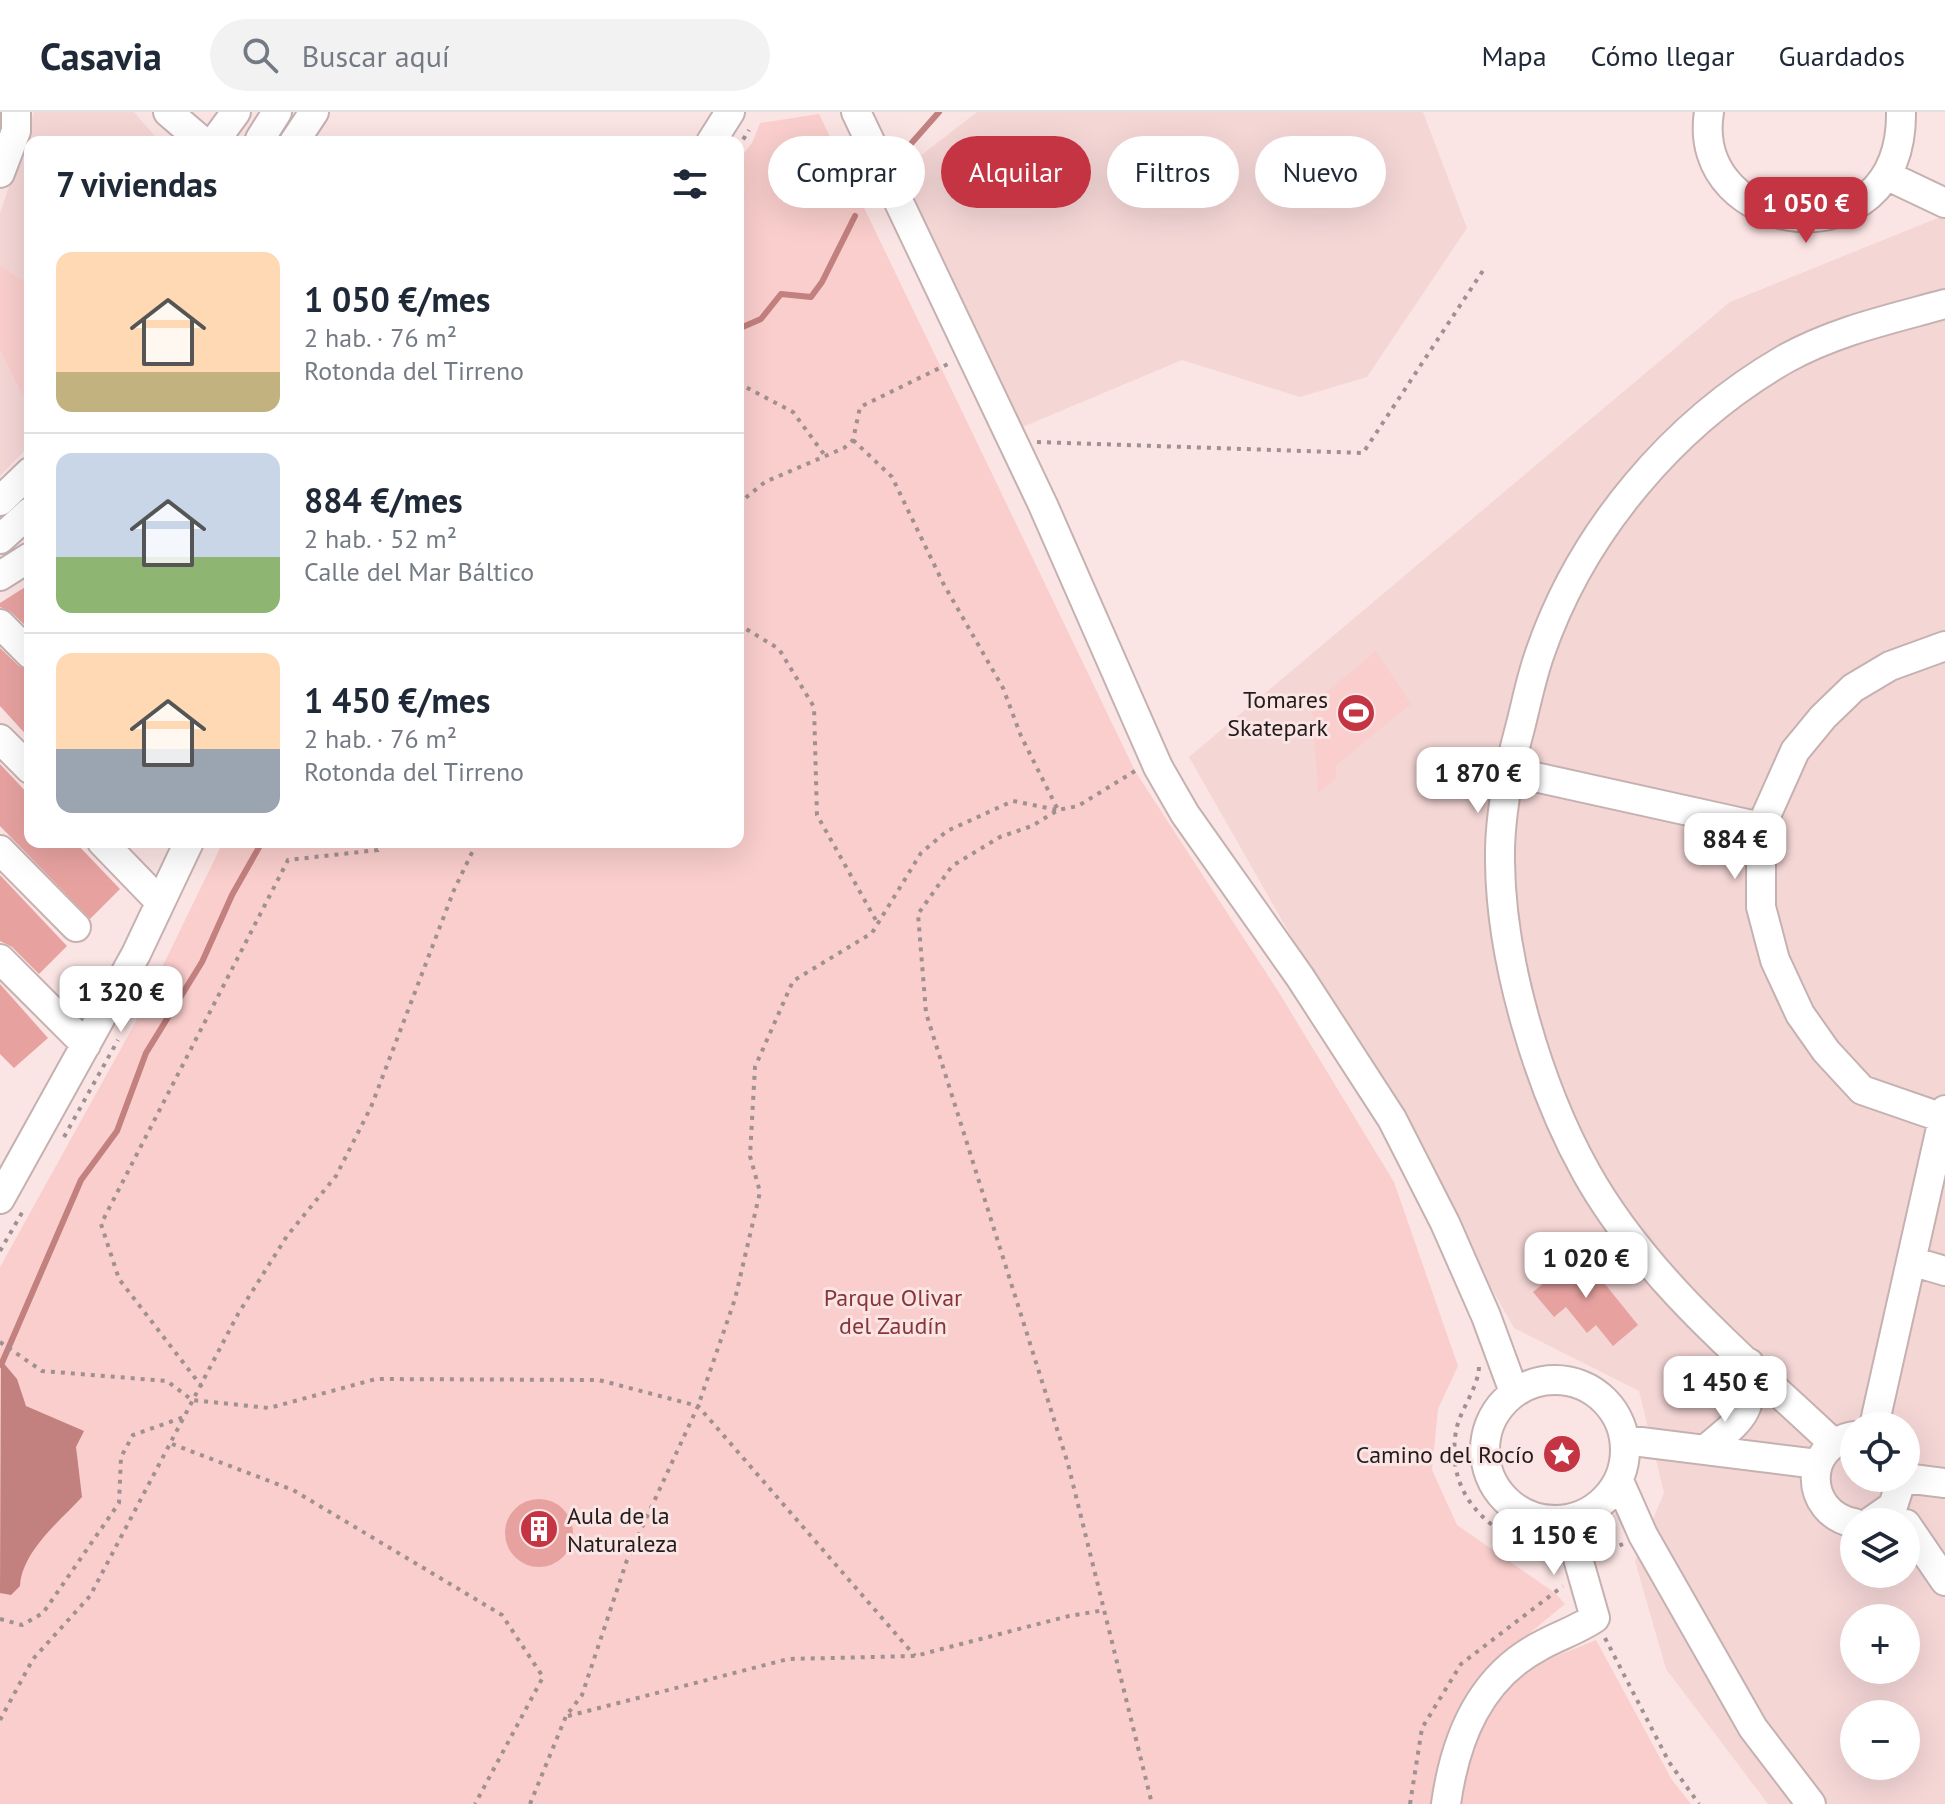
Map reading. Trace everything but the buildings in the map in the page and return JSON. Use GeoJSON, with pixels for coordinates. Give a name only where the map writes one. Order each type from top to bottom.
{"type":"FeatureCollection","features":[{"type":"Feature","properties":{"kind":"street"},"geometry":{"type":"LineString","coordinates":[[0,173],[16,131],[16,112]]}},
{"type":"Feature","properties":{"kind":"street"},"geometry":{"type":"LineString","coordinates":[[168,112],[196,136]]}},
{"type":"Feature","properties":{"kind":"street"},"geometry":{"type":"LineString","coordinates":[[218,136],[236,112]]}},
{"type":"Feature","properties":{"kind":"street"},"geometry":{"type":"LineString","coordinates":[[262,136],[277,112]]}},
{"type":"Feature","properties":{"kind":"street"},"geometry":{"type":"LineString","coordinates":[[298,136],[314,112]]}},
{"type":"Feature","properties":{"kind":"street"},"geometry":{"type":"LineString","coordinates":[[715,136],[730,112]]}},
{"type":"Feature","properties":{"kind":"street"},"geometry":{"type":"LineString","coordinates":[[856,112],[1012,441],[1158,767],[1392,1119],[1445,1223],[1486,1316],[1514,1392]]}},
{"type":"Feature","properties":{"kind":"street"},"geometry":{"type":"LineString","coordinates":[[1709,112],[1712,152],[1727,180],[1749,201],[1776,215],[1807,219],[1838,213],[1865,198],[1886,175],[1899,146],[1901,112]]}},
{"type":"Feature","properties":{"kind":"street"},"geometry":{"type":"LineString","coordinates":[[1886,175],[1945,203]]}},
{"type":"Feature","properties":{"kind":"street"},"geometry":{"type":"LineString","coordinates":[[1835,1448],[1665,1278],[1621,1226],[1586,1171],[1539,1069],[1511,957],[1500,861],[1508,771],[1540,652],[1580,567],[1656,459],[1734,392],[1787,358],[1854,328],[1945,304]]}},
{"type":"Feature","properties":{"kind":"street"},"geometry":{"type":"LineString","coordinates":[[0,501],[24,478]]}},
{"type":"Feature","properties":{"kind":"street"},"geometry":{"type":"LineString","coordinates":[[0,539],[24,517]]}},
{"type":"Feature","properties":{"kind":"street"},"geometry":{"type":"LineString","coordinates":[[0,576],[24,561]]}},
{"type":"Feature","properties":{"kind":"street"},"geometry":{"type":"LineString","coordinates":[[0,624],[24,648]]}},
{"type":"Feature","properties":{"kind":"street"},"geometry":{"type":"LineString","coordinates":[[1877,1412],[1944,1114],[1862,1090],[1826,1051],[1800,1014],[1775,960],[1761,907],[1761,827],[1795,751],[1823,717],[1853,688],[1890,666],[1945,646]]}},
{"type":"Feature","properties":{"kind":"street"},"geometry":{"type":"LineString","coordinates":[[0,739],[24,763]]}},
{"type":"Feature","properties":{"kind":"street"},"geometry":{"type":"LineString","coordinates":[[1508,771],[1761,827]]}},
{"type":"Feature","properties":{"kind":"street"},"geometry":{"type":"LineString","coordinates":[[108,848],[160,902]]}},
{"type":"Feature","properties":{"kind":"street"},"geometry":{"type":"LineString","coordinates":[[1,1193],[86,1045],[186,848]]}},
{"type":"Feature","properties":{"kind":"street"},"geometry":{"type":"LineString","coordinates":[[0,850],[76,927]]}},
{"type":"Feature","properties":{"kind":"street"},"geometry":{"type":"LineString","coordinates":[[0,959],[86,1045]]}},
{"type":"Feature","properties":{"kind":"street"},"geometry":{"type":"LineString","coordinates":[[1911,1261],[1945,1271]]}},
{"type":"Feature","properties":{"kind":"street"},"geometry":{"type":"LineString","coordinates":[[1707,1448],[1740,1421],[1748,1408],[1752,1393],[1749,1363]]}},
{"type":"Feature","properties":{"kind":"street"},"geometry":{"type":"LineString","coordinates":[[1553,1379],[1573,1381],[1592,1389],[1608,1403],[1620,1420],[1625,1440],[1625,1461],[1619,1481],[1606,1499],[1589,1513],[1567,1520],[1546,1520],[1526,1515],[1508,1503],[1491,1477],[1485,1447],[1489,1426],[1499,1407],[1514,1392],[1532,1383],[1553,1379]]}},
{"type":"Feature","properties":{"kind":"street"},"geometry":{"type":"LineString","coordinates":[[1625,1440],[1707,1448],[1835,1448]]}},
{"type":"Feature","properties":{"kind":"street"},"geometry":{"type":"LineString","coordinates":[[1835,1448],[1814,1478],[1822,1504],[1831,1515],[1840,1518]]}},
{"type":"Feature","properties":{"kind":"street"},"geometry":{"type":"LineString","coordinates":[[1920,1480],[1945,1483]]}},
{"type":"Feature","properties":{"kind":"street"},"geometry":{"type":"LineString","coordinates":[[1619,1481],[1643,1535],[1753,1728],[1811,1804]]}},
{"type":"Feature","properties":{"kind":"street"},"geometry":{"type":"LineString","coordinates":[[1446,1804],[1460,1738],[1488,1685],[1538,1647],[1595,1618],[1577,1564],[1567,1520]]}},
{"type":"Feature","properties":{"kind":"street"},"geometry":{"type":"LineString","coordinates":[[1920,1545],[1945,1581]]}},
{"type":"Feature","properties":{"kind":"path"},"geometry":{"type":"LineString","coordinates":[[1012,441],[1363,453],[1486,266]]}},
{"type":"Feature","properties":{"kind":"path"},"geometry":{"type":"LineString","coordinates":[[744,499],[765,482],[826,457],[853,440],[860,407],[970,353]]}},
{"type":"Feature","properties":{"kind":"path"},"geometry":{"type":"LineString","coordinates":[[744,386],[793,412],[826,457]]}},
{"type":"Feature","properties":{"kind":"path"},"geometry":{"type":"LineString","coordinates":[[853,440],[892,477],[943,583],[1003,688],[1021,736],[1058,810]]}},
{"type":"Feature","properties":{"kind":"path"},"geometry":{"type":"LineString","coordinates":[[744,628],[779,649],[814,707],[817,815],[878,924]]}},
{"type":"Feature","properties":{"kind":"path"},"geometry":{"type":"LineString","coordinates":[[1142,768],[1078,806],[1058,810],[1032,826],[1000,837],[952,866],[918,914],[926,1013],[1068,1464],[1150,1803]]}},
{"type":"Feature","properties":{"kind":"path"},"geometry":{"type":"LineString","coordinates":[[530,1804],[566,1716],[582,1695],[627,1560],[698,1406],[735,1299],[760,1192],[750,1156],[755,1067],[793,981],[872,933],[921,853],[947,831],[1013,801],[1058,810]]}},
{"type":"Feature","properties":{"kind":"path"},"geometry":{"type":"LineString","coordinates":[[202,1388],[119,1279],[101,1224],[288,860],[380,848]]}},
{"type":"Feature","properties":{"kind":"path"},"geometry":{"type":"LineString","coordinates":[[0,1720],[33,1659],[90,1596],[172,1444],[192,1400],[202,1388],[238,1314],[287,1236],[343,1163],[371,1107],[454,890],[474,848]]}},
{"type":"Feature","properties":{"kind":"path"},"geometry":{"type":"LineString","coordinates":[[0,1342],[42,1371],[167,1381],[192,1400],[269,1408],[376,1379],[599,1380],[698,1406],[915,1656]]}},
{"type":"Feature","properties":{"kind":"path"},"geometry":{"type":"LineString","coordinates":[[0,1619],[22,1625],[43,1613],[119,1503],[121,1457],[133,1435],[184,1417]]}},
{"type":"Feature","properties":{"kind":"path"},"geometry":{"type":"LineString","coordinates":[[172,1444],[293,1490],[502,1615],[543,1677],[475,1804]]}},
{"type":"Feature","properties":{"kind":"path"},"geometry":{"type":"LineString","coordinates":[[1577,1564],[1643,1535]]}},
{"type":"Feature","properties":{"kind":"path"},"geometry":{"type":"LineString","coordinates":[[566,1716],[788,1659],[915,1656],[1069,1616],[1105,1610]]}},
{"type":"Feature","properties":{"kind":"path"},"geometry":{"type":"LineString","coordinates":[[1595,1618],[1669,1762],[1699,1804]]}},
{"type":"Feature","properties":{"kind":"shaded area"},"geometry":{"type":"Polygon","coordinates":[[[34,112],[134,112],[155,136],[26,136],[34,112]]]}},
{"type":"Feature","properties":{"kind":"shaded area"},"geometry":{"type":"Polygon","coordinates":[[[977,112],[1423,112],[1467,228],[1367,377],[1300,397],[1182,360],[1008,433],[901,208],[925,208],[925,152],[941,140],[941,208],[1091,208],[1091,136],[946,136],[977,112]]]}},
{"type":"Feature","properties":{"kind":"shaded area"},"geometry":{"type":"Polygon","coordinates":[[[24,142],[24,281],[0,265],[0,213],[24,142]]]}},
{"type":"Feature","properties":{"kind":"shaded area"},"geometry":{"type":"Polygon","coordinates":[[[1945,215],[1945,1804],[1768,1804],[1666,1669],[1635,1561],[1664,1493],[1639,1391],[1514,1328],[1189,757],[1730,302],[1945,215]]]}},
{"type":"Feature","properties":{"kind":"shaded area"},"geometry":{"type":"Polygon","coordinates":[[[0,351],[24,399],[24,451],[0,476],[0,351]]]}},
{"type":"Feature","properties":{"kind":"shaded area"},"geometry":{"type":"Polygon","coordinates":[[[1,1360],[17,1379],[26,1406],[84,1431],[76,1447],[82,1497],[35,1549],[22,1573],[20,1586],[11,1595],[0,1593],[1,1360]]]}},
{"type":"Feature","properties":{"kind":"green space","name":"Parque Olivar del Zaudín"},"geometry":{"type":"Polygon","coordinates":[[[819,114],[830,136],[768,136],[768,208],[864,208],[1135,771],[1278,991],[1394,1182],[1458,1366],[1438,1409],[1432,1470],[1457,1525],[1555,1593],[1565,1604],[1485,1670],[1444,1742],[1435,1804],[0,1804],[0,1267],[134,1025],[220,848],[744,848],[744,153],[752,143],[760,123],[819,114]]]}},
{"type":"Feature","properties":{"kind":"green space"},"geometry":{"type":"Polygon","coordinates":[[[0,265],[24,281],[24,399],[0,351],[0,265]]]}},
{"type":"Feature","properties":{"kind":"green space","name":"Tomares Skatepark"},"geometry":{"type":"Polygon","coordinates":[[[1376,651],[1411,704],[1336,765],[1336,779],[1318,792],[1312,704],[1376,651]]]}},
{"type":"Feature","properties":{"kind":"green space"},"geometry":{"type":"Polygon","coordinates":[[[1596,1640],[1672,1780],[1691,1804],[1453,1804],[1481,1725],[1523,1670],[1596,1640]]]}},
{"type":"Feature","properties":{"kind":"waterway"},"geometry":{"type":"LineString","coordinates":[[918,136],[939,112]]}},
{"type":"Feature","properties":{"kind":"waterway"},"geometry":{"type":"LineString","coordinates":[[744,326],[761,319],[781,294],[811,297],[822,282],[855,216]]}},
{"type":"Feature","properties":{"kind":"waterway"},"geometry":{"type":"LineString","coordinates":[[1,1365],[81,1180],[117,1131],[146,1053],[202,962],[232,895],[259,848]]}},
{"type":"Feature","properties":{"kind":"place","name":"Tomares Skatepark"},"geometry":{"type":"Point","coordinates":[1356,713]}},
{"type":"Feature","properties":{"kind":"place","name":"Camino del Rocío"},"geometry":{"type":"Point","coordinates":[1562,1454]}},
{"type":"Feature","properties":{"kind":"place","name":"Aula de la Naturaleza"},"geometry":{"type":"Point","coordinates":[539,1529]}}]}
